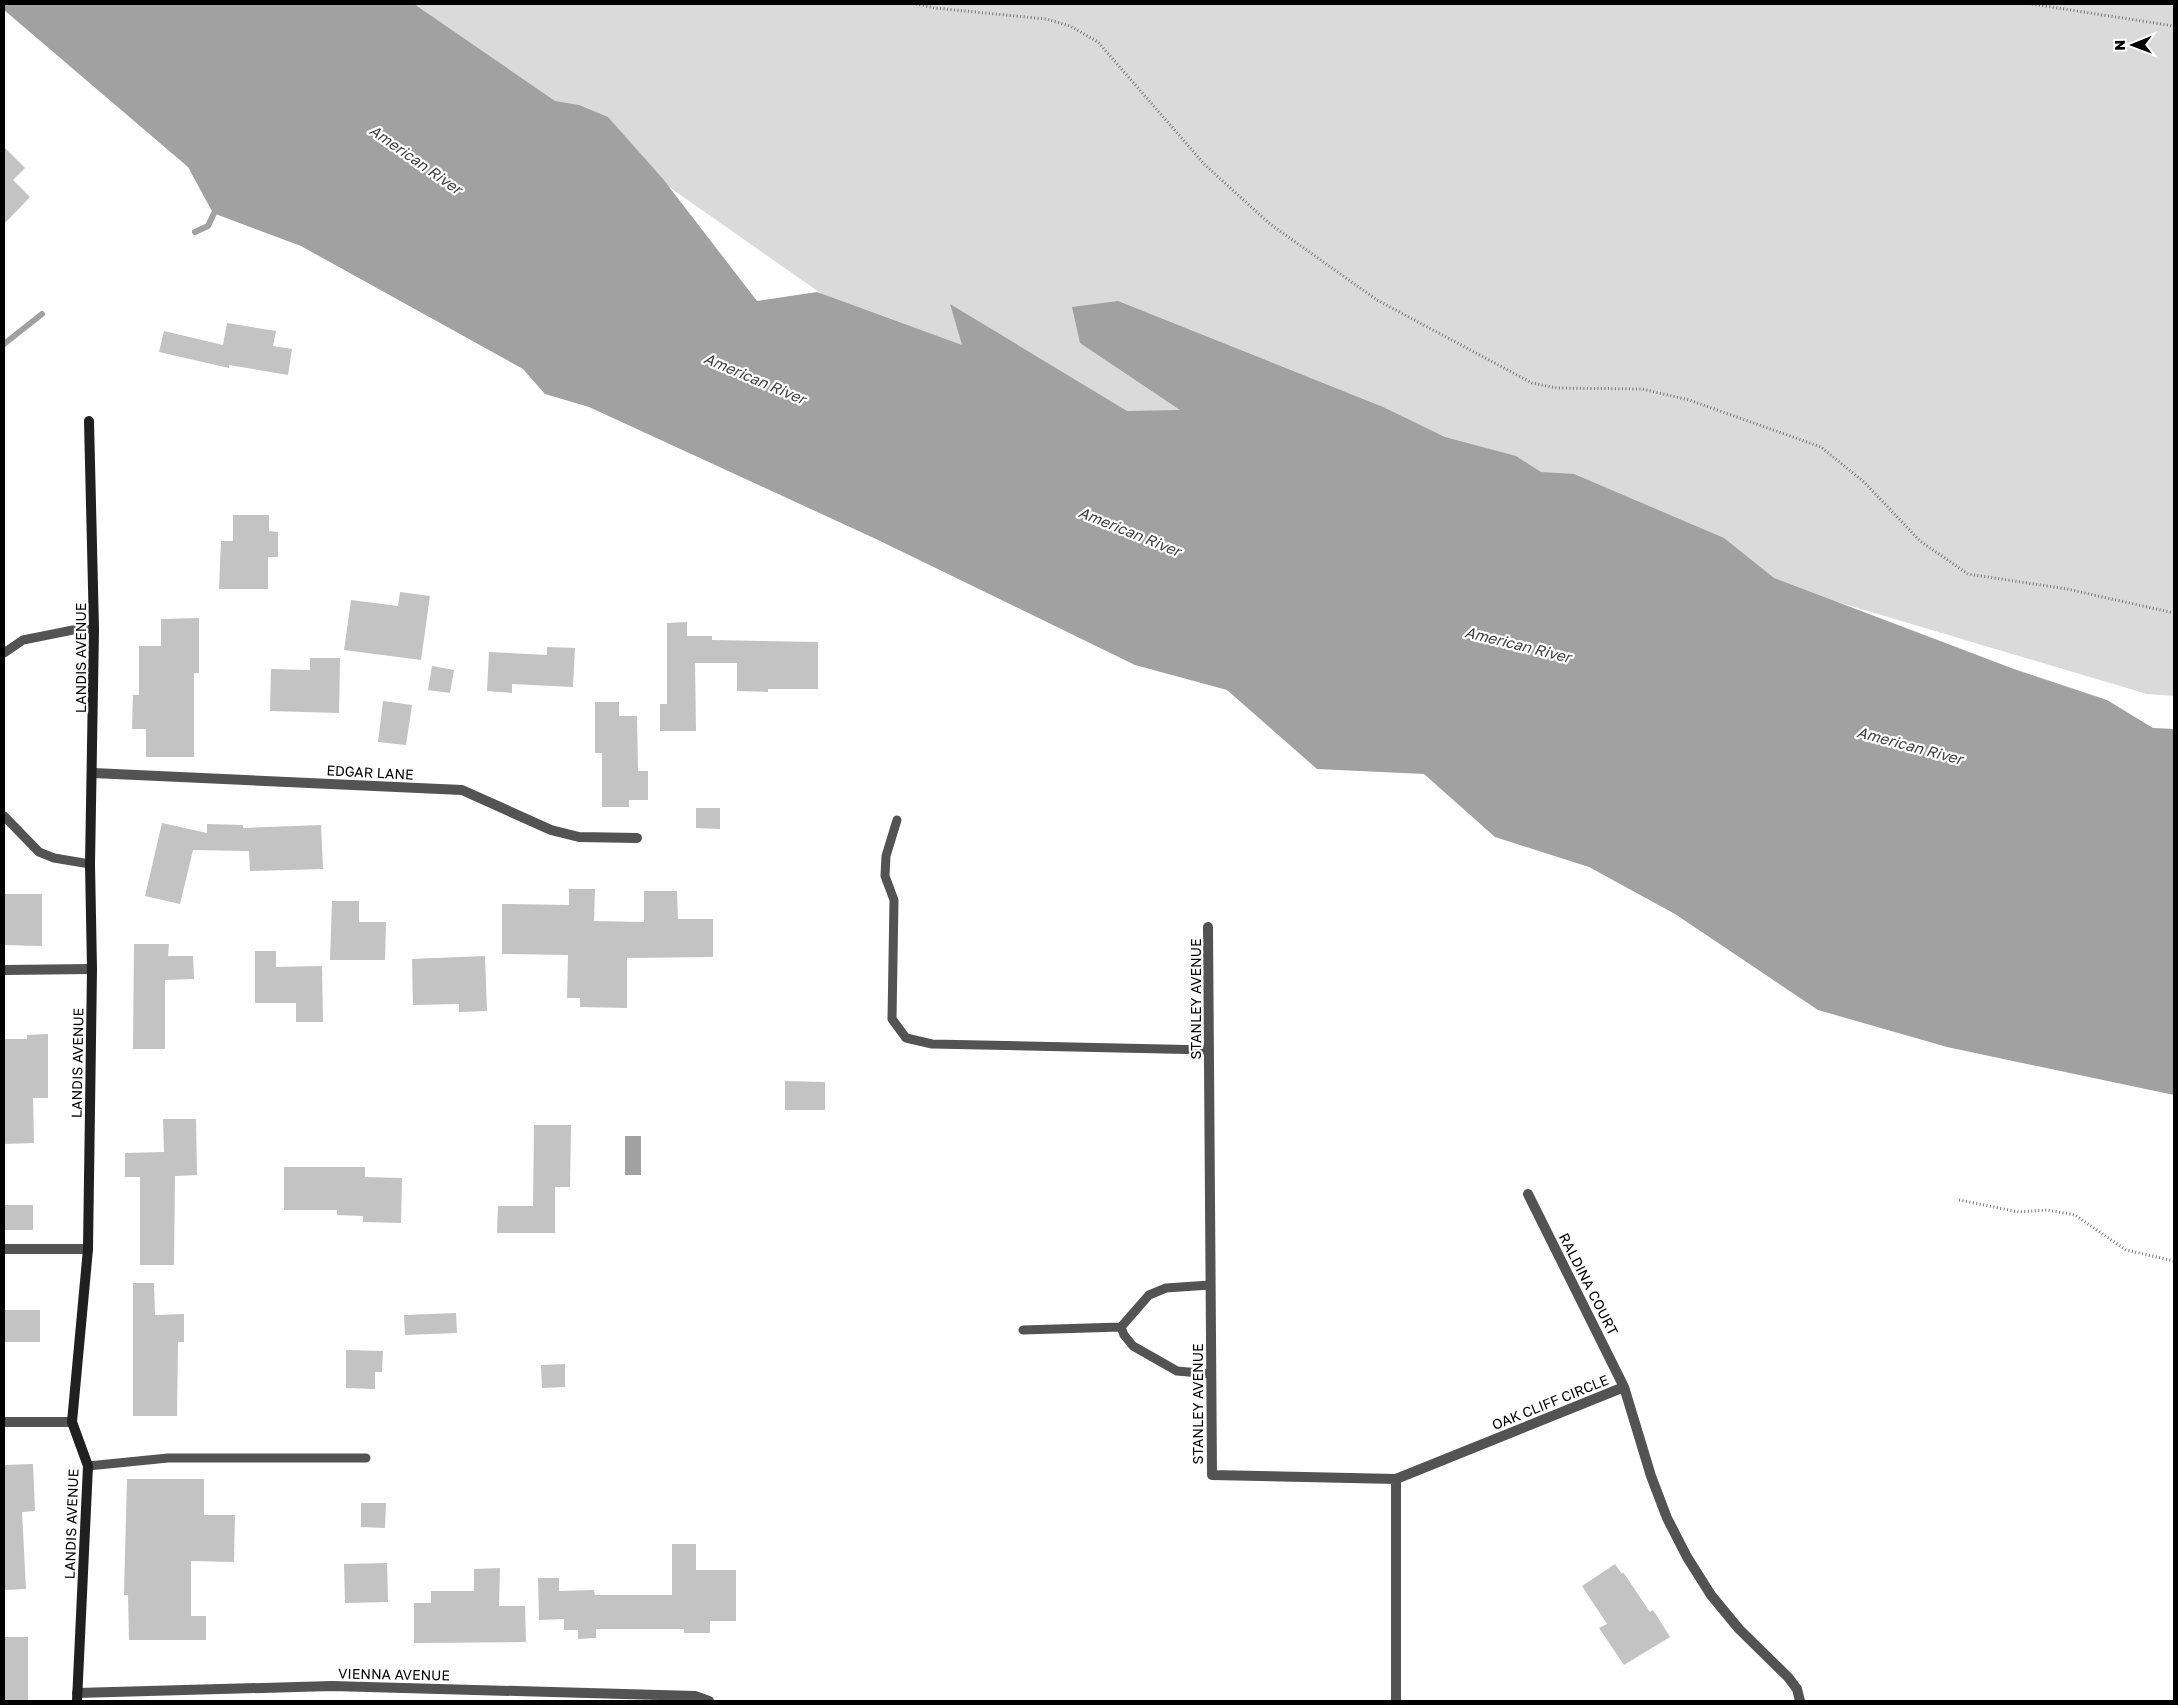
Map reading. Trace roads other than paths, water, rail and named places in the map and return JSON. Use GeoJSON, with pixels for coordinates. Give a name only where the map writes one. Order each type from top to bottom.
{"type":"FeatureCollection","features":[{"type":"Feature","properties":{"kind":"street","name":"LANDIS AVENUE"},"geometry":{"type":"LineString","coordinates":[[77,1697],[88,1466],[72,1422],[88,1249],[92,969],[90,864],[94,629],[89,421]]}},
{"type":"Feature","properties":{"kind":"street","name":"EDGAR LANE"},"geometry":{"type":"LineString","coordinates":[[93,773],[462,790],[551,830],[580,837],[637,838]]}},
{"type":"Feature","properties":{"kind":"street","name":"STANLEY AVENUE"},"geometry":{"type":"LineString","coordinates":[[1208,927],[1212,1475],[1396,1479]]}},
{"type":"Feature","properties":{"kind":"street"},"geometry":{"type":"LineString","coordinates":[[4,970],[92,969]]}},
{"type":"Feature","properties":{"kind":"street","name":"RALDINA COURT"},"geometry":{"type":"LineString","coordinates":[[1528,1194],[1608,1350],[1624,1387]]}},
{"type":"Feature","properties":{"kind":"street"},"geometry":{"type":"LineString","coordinates":[[4,1249],[88,1249]]}},
{"type":"Feature","properties":{"kind":"street","name":"OAK CLIFF CIRCLE"},"geometry":{"type":"LineString","coordinates":[[1396,1479],[1624,1387],[1651,1476],[1667,1518],[1687,1557],[1711,1594],[1739,1629],[1788,1677],[1797,1689],[1800,1701]]}},
{"type":"Feature","properties":{"kind":"street"},"geometry":{"type":"LineString","coordinates":[[4,1422],[72,1422]]}},
{"type":"Feature","properties":{"kind":"street"},"geometry":{"type":"LineString","coordinates":[[1396,1479],[1396,1701]]}},
{"type":"Feature","properties":{"kind":"street","name":"VIENNA AVENUE"},"geometry":{"type":"LineString","coordinates":[[77,1697],[332,1686],[696,1696],[709,1701]]}},
{"type":"Feature","properties":{"kind":"lane"},"geometry":{"type":"LineString","coordinates":[[4,653],[23,640],[73,630],[94,629]]}},
{"type":"Feature","properties":{"kind":"lane"},"geometry":{"type":"LineString","coordinates":[[4,816],[39,852],[54,858],[90,864]]}},
{"type":"Feature","properties":{"kind":"lane"},"geometry":{"type":"LineString","coordinates":[[897,820],[886,856],[885,876],[894,900],[892,1019],[906,1038],[932,1044],[1209,1050]]}},
{"type":"Feature","properties":{"kind":"lane"},"geometry":{"type":"LineString","coordinates":[[1023,1330],[1121,1327],[1149,1295],[1166,1288],[1210,1285]]}},
{"type":"Feature","properties":{"kind":"lane"},"geometry":{"type":"LineString","coordinates":[[1121,1327],[1124,1336],[1133,1346],[1177,1371],[1211,1374]]}},
{"type":"Feature","properties":{"kind":"lane"},"geometry":{"type":"LineString","coordinates":[[88,1466],[168,1458],[366,1458]]}},
{"type":"Feature","properties":{"kind":"water","name":"American River"},"geometry":{"type":"Polygon","coordinates":[[[4,4],[414,4],[555,101],[579,105],[608,117],[663,179],[757,301],[817,292],[962,345],[950,304],[1127,411],[1180,410],[1080,343],[1072,307],[1118,301],[1383,407],[1445,437],[1516,456],[1541,472],[1574,474],[1724,538],[1774,578],[2014,669],[2107,700],[2153,728],[2174,729],[2174,1095],[1947,1047],[1818,1010],[1675,914],[1589,867],[1495,837],[1424,774],[1317,769],[1227,690],[1135,665],[876,539],[589,407],[545,394],[523,369],[301,246],[213,213],[188,167],[4,10],[4,4]]]}},
{"type":"Feature","properties":{"kind":"water"},"geometry":{"type":"Polygon","coordinates":[[[625,1136],[641,1136],[641,1175],[625,1175],[625,1136]]]}},
{"type":"Feature","properties":{"kind":"waterway"},"geometry":{"type":"LineString","coordinates":[[195,232],[208,226],[217,207]]}},
{"type":"Feature","properties":{"kind":"waterway"},"geometry":{"type":"LineString","coordinates":[[4,344],[42,314]]}}]}
